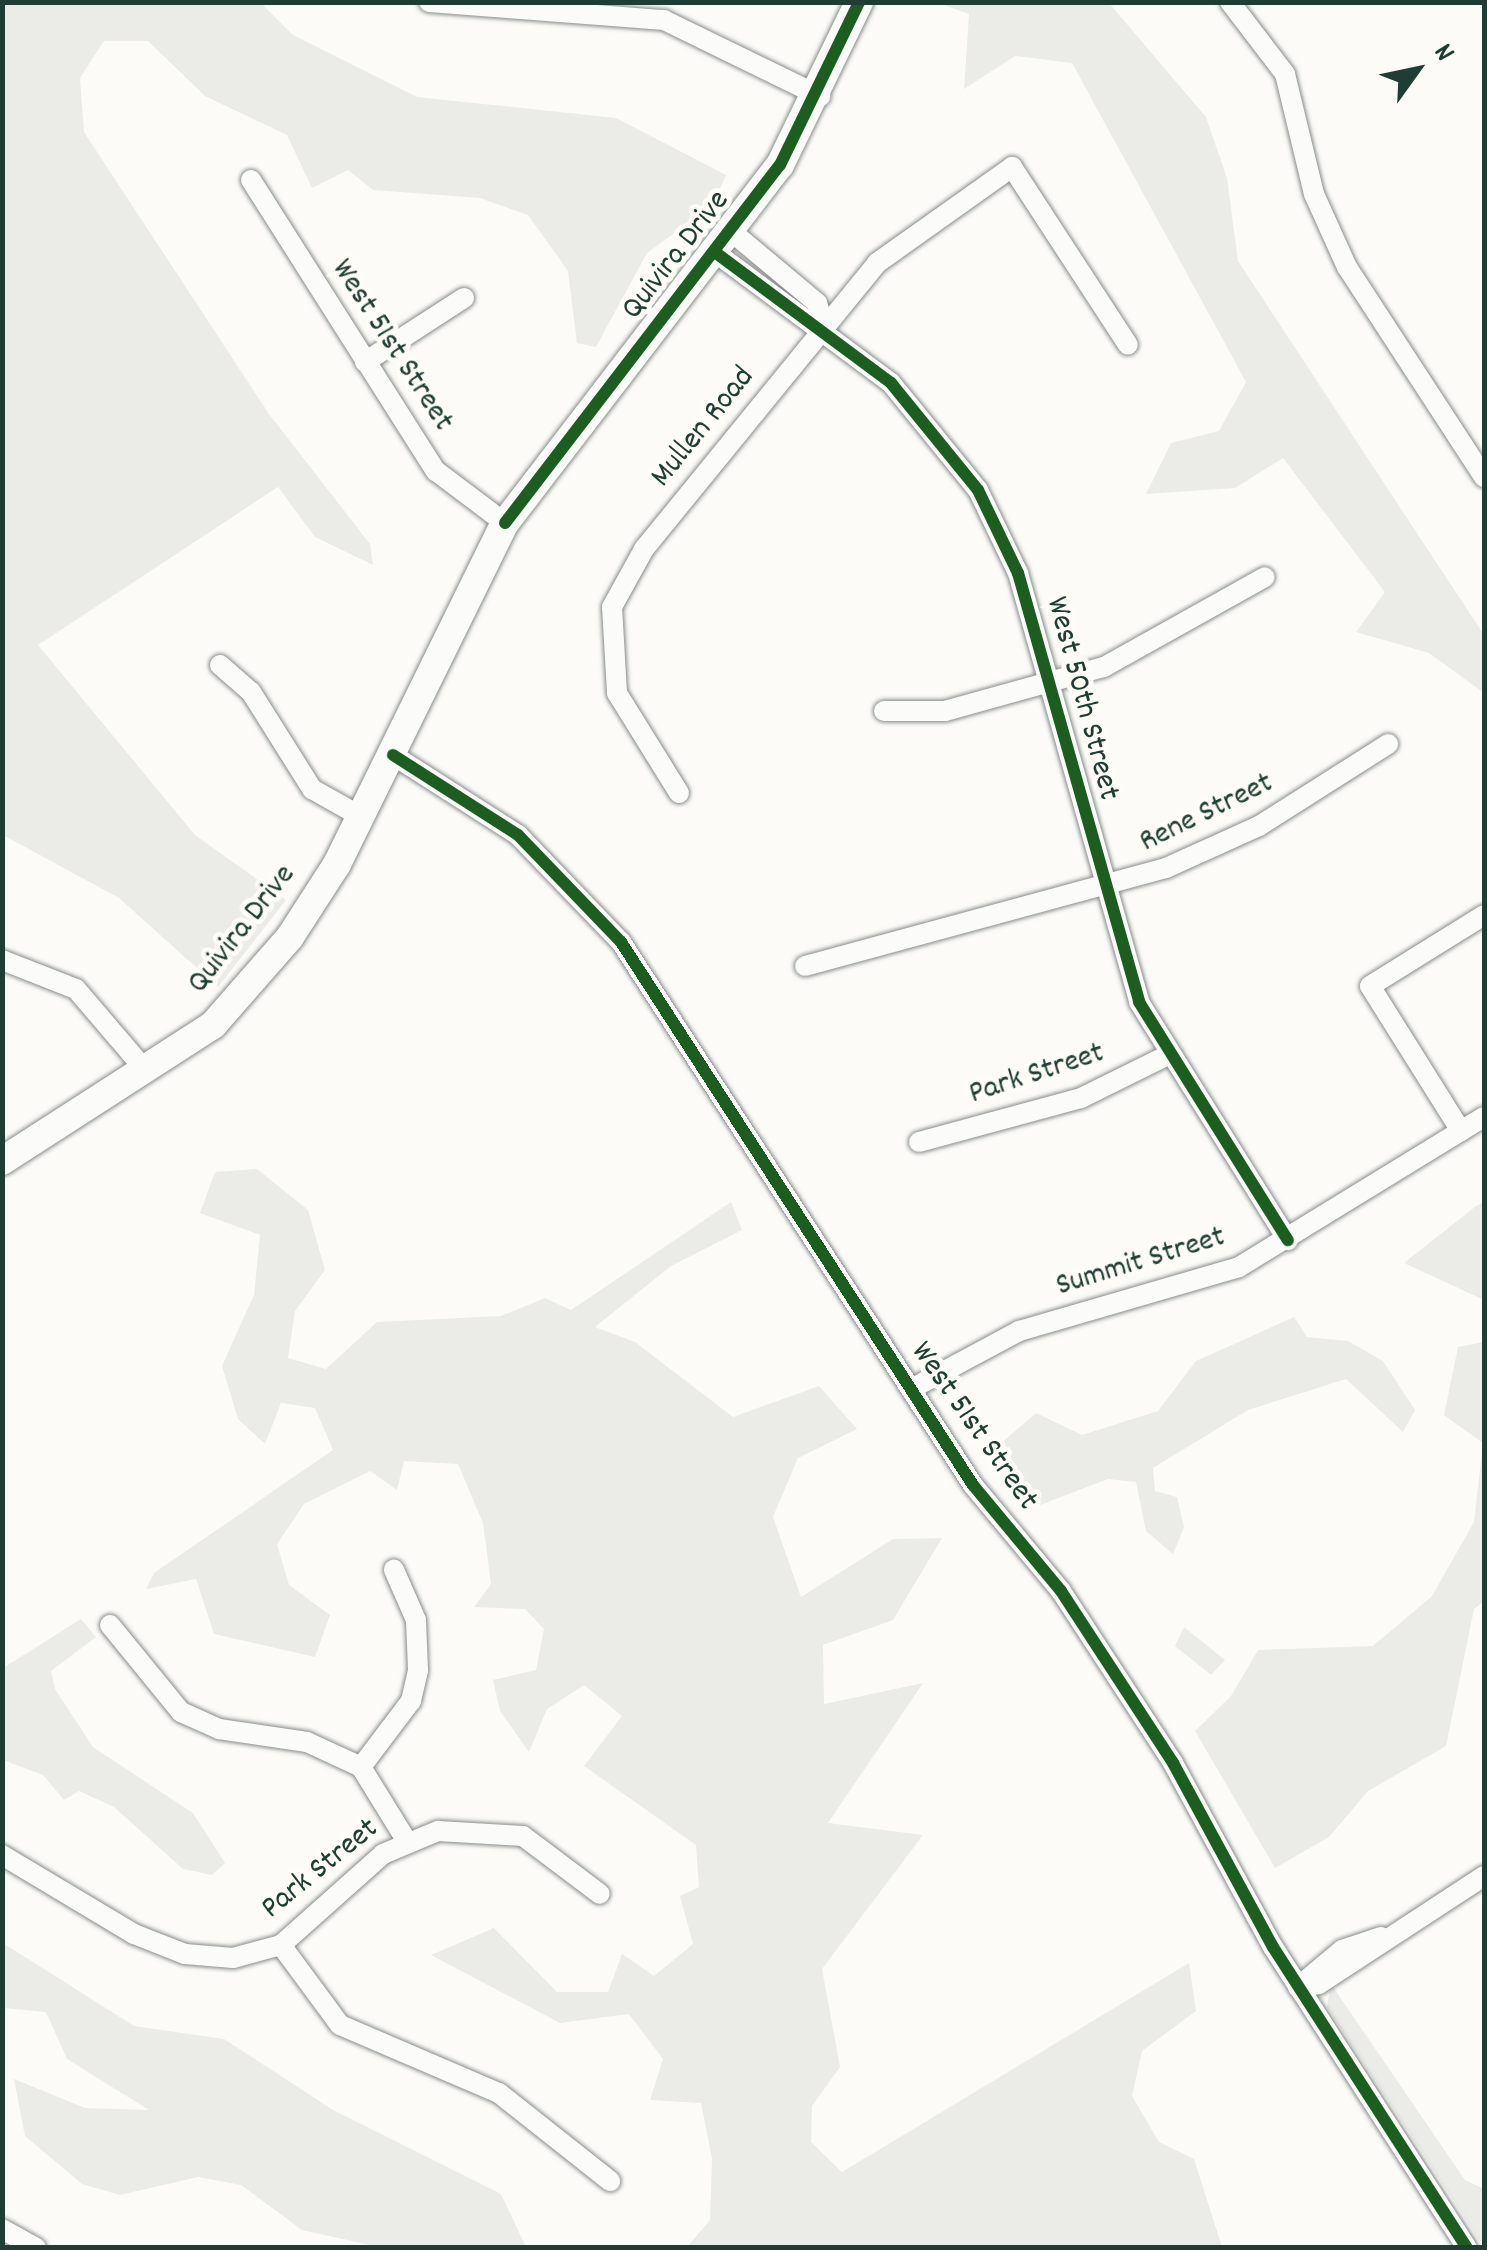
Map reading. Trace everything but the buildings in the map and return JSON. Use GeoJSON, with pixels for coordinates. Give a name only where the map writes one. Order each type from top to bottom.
{"type":"FeatureCollection","features":[{"type":"Feature","properties":{"kind":"main road","name":"Quivira Drive"},"geometry":{"type":"LineString","coordinates":[[2,1161],[146,1071],[253,983],[309,909],[393,754],[505,523],[724,242],[820,96],[858,2]]}},
{"type":"Feature","properties":{"kind":"street"},"geometry":{"type":"LineString","coordinates":[[429,2],[631,9],[677,25],[820,96]]}},
{"type":"Feature","properties":{"kind":"street"},"geometry":{"type":"LineString","coordinates":[[1230,2],[1284,74],[1314,194],[1347,267],[1484,477]]}},
{"type":"Feature","properties":{"kind":"street","name":"Mullen Road"},"geometry":{"type":"LineString","coordinates":[[678,793],[617,693],[608,649],[612,607],[644,550],[824,326],[896,246],[1012,167],[1128,345]]}},
{"type":"Feature","properties":{"kind":"street","name":"West 51st Street"},"geometry":{"type":"LineString","coordinates":[[251,180],[436,471],[505,523]]}},
{"type":"Feature","properties":{"kind":"street","name":"West 50th Street"},"geometry":{"type":"LineString","coordinates":[[724,242],[817,303],[824,326],[922,413],[978,490],[1018,572],[1103,887],[1139,1002],[1168,1055],[1288,1240]]}},
{"type":"Feature","properties":{"kind":"street"},"geometry":{"type":"LineString","coordinates":[[365,362],[464,298]]}},
{"type":"Feature","properties":{"kind":"street"},"geometry":{"type":"LineString","coordinates":[[884,710],[927,714],[1049,682],[1139,652],[1265,577]]}},
{"type":"Feature","properties":{"kind":"street"},"geometry":{"type":"LineString","coordinates":[[220,665],[250,692],[312,789],[360,816]]}},
{"type":"Feature","properties":{"kind":"street","name":"Rene Street"},"geometry":{"type":"LineString","coordinates":[[805,966],[1103,887],[1258,826],[1388,744]]}},
{"type":"Feature","properties":{"kind":"street","name":"West 51st Street"},"geometry":{"type":"LineString","coordinates":[[393,754],[518,834],[599,913],[911,1389],[1173,1764],[1298,1987],[1467,2248]]}},
{"type":"Feature","properties":{"kind":"street"},"geometry":{"type":"LineString","coordinates":[[1461,1131],[1370,986],[1484,915]]}},
{"type":"Feature","properties":{"kind":"street"},"geometry":{"type":"LineString","coordinates":[[2,960],[85,996],[146,1071]]}},
{"type":"Feature","properties":{"kind":"street","name":"Park Street"},"geometry":{"type":"LineString","coordinates":[[919,1142],[1081,1098],[1168,1055]]}},
{"type":"Feature","properties":{"kind":"street","name":"Summit Street"},"geometry":{"type":"LineString","coordinates":[[911,1389],[1019,1330],[1216,1277],[1288,1240],[1484,1116]]}},
{"type":"Feature","properties":{"kind":"street"},"geometry":{"type":"LineString","coordinates":[[361,1768],[411,1701],[418,1670],[416,1620],[394,1570]]}},
{"type":"Feature","properties":{"kind":"street"},"geometry":{"type":"LineString","coordinates":[[110,1626],[181,1712],[220,1729],[307,1742],[361,1768],[406,1840]]}},
{"type":"Feature","properties":{"kind":"street","name":"Park Street"},"geometry":{"type":"LineString","coordinates":[[2,1855],[11,1870],[184,1954],[234,1958],[280,1945],[406,1840],[466,1828],[523,1836],[600,1894]]}},
{"type":"Feature","properties":{"kind":"street"},"geometry":{"type":"LineString","coordinates":[[1298,1987],[1342,1950],[1388,1935],[1484,1876]]}},
{"type":"Feature","properties":{"kind":"street"},"geometry":{"type":"LineString","coordinates":[[280,1945],[340,2025],[499,2093],[610,2180]]}},
{"type":"Feature","properties":{"kind":"street"},"geometry":{"type":"LineString","coordinates":[[2,2229],[36,2248]]}},
{"type":"Feature","properties":{"kind":"shaded area"},"geometry":{"type":"Polygon","coordinates":[[[2,3],[261,3],[293,35],[417,97],[616,118],[726,175],[713,205],[647,253],[596,347],[577,343],[568,271],[528,215],[480,198],[373,190],[348,170],[312,188],[287,135],[205,96],[148,41],[104,41],[80,78],[84,132],[269,414],[370,544],[373,565],[315,537],[278,487],[38,645],[195,835],[286,900],[218,987],[119,898],[3,835],[2,3]]]}},
{"type":"Feature","properties":{"kind":"shaded area"},"geometry":{"type":"Polygon","coordinates":[[[938,3],[1109,3],[1206,117],[1227,178],[1238,261],[1484,635],[1484,693],[1429,653],[1356,632],[1385,592],[1283,458],[1235,488],[1146,494],[1171,443],[1219,431],[1246,382],[1072,63],[1015,56],[964,89],[969,14],[938,3]]]}},
{"type":"Feature","properties":{"kind":"shaded area"},"geometry":{"type":"Polygon","coordinates":[[[257,1169],[308,1210],[325,1270],[295,1311],[288,1358],[326,1369],[377,1322],[501,1316],[545,1298],[571,1310],[731,1202],[742,1230],[671,1266],[595,1327],[635,1342],[733,1417],[819,1386],[857,1429],[798,1458],[773,1517],[801,1597],[893,1539],[942,1538],[893,1620],[823,1645],[824,1704],[923,1683],[828,1823],[923,1835],[822,1969],[840,2067],[812,2106],[811,2142],[842,2172],[1189,1963],[1196,2011],[1142,2051],[1132,2096],[1159,2142],[1194,2159],[1222,2247],[687,2247],[710,2220],[712,2159],[701,2103],[650,2100],[663,2059],[629,2014],[560,2023],[431,1955],[494,1928],[557,1992],[608,1992],[622,1954],[654,1976],[693,1944],[680,1896],[699,1887],[696,1845],[584,1766],[622,1716],[584,1685],[547,1709],[529,1752],[500,1711],[493,1680],[536,1670],[544,1629],[525,1609],[474,1607],[491,1584],[483,1523],[458,1464],[404,1461],[397,1490],[370,1471],[304,1504],[277,1544],[289,1585],[330,1615],[315,1657],[214,1634],[196,1579],[146,1589],[154,1573],[333,1450],[315,1408],[281,1403],[265,1444],[238,1419],[222,1366],[254,1295],[260,1235],[200,1213],[215,1172],[257,1169]]]}},
{"type":"Feature","properties":{"kind":"shaded area"},"geometry":{"type":"Polygon","coordinates":[[[1484,1202],[1484,1300],[1404,1263],[1476,1206],[1484,1202]]]}},
{"type":"Feature","properties":{"kind":"shaded area"},"geometry":{"type":"Polygon","coordinates":[[[1294,1317],[1307,1337],[1348,1341],[1383,1361],[1415,1410],[1403,1432],[1346,1379],[1248,1410],[1153,1468],[1155,1491],[1177,1497],[1184,1527],[1173,1554],[1146,1531],[1136,1482],[1108,1479],[1040,1505],[987,1455],[1036,1413],[1082,1435],[1158,1411],[1196,1361],[1294,1317]]]}},
{"type":"Feature","properties":{"kind":"shaded area"},"geometry":{"type":"Polygon","coordinates":[[[1484,1342],[1484,1601],[1474,1609],[1446,1746],[1368,1791],[1329,1837],[1275,1868],[1195,1731],[1231,1696],[1258,1650],[1373,1646],[1432,1596],[1474,1522],[1483,1443],[1444,1415],[1458,1347],[1484,1342]]]}},
{"type":"Feature","properties":{"kind":"shaded area"},"geometry":{"type":"Polygon","coordinates":[[[81,1619],[96,1637],[51,1671],[55,1689],[93,1747],[193,1813],[225,1863],[212,1875],[183,1869],[114,1807],[79,1791],[64,1800],[43,1775],[3,1760],[3,1668],[81,1619]]]}},
{"type":"Feature","properties":{"kind":"shaded area"},"geometry":{"type":"Polygon","coordinates":[[[1184,1627],[1225,1660],[1211,1675],[1175,1646],[1184,1627]]]}},
{"type":"Feature","properties":{"kind":"shaded area"},"geometry":{"type":"Polygon","coordinates":[[[3,1943],[134,2026],[224,2039],[333,2110],[501,2194],[526,2247],[379,2247],[302,2230],[241,2185],[198,2177],[120,2195],[82,2184],[25,2136],[14,2079],[85,2108],[149,2110],[67,2059],[46,2012],[3,2008],[3,1943]]]}},
{"type":"Feature","properties":{"kind":"shaded area"},"geometry":{"type":"Polygon","coordinates":[[[1331,1984],[1465,2180],[1484,2189],[1484,2247],[1327,2007],[1331,1984]]]}},
{"type":"Feature","properties":{"kind":"cycle path"},"geometry":{"type":"LineString","coordinates":[[505,523],[780,165],[859,2]]}},
{"type":"Feature","properties":{"kind":"cycle path"},"geometry":{"type":"LineString","coordinates":[[716,253],[891,383],[978,490],[1018,573],[1139,1002],[1288,1240]]}},
{"type":"Feature","properties":{"kind":"cycle path"},"geometry":{"type":"LineString","coordinates":[[393,755],[518,835],[621,942],[973,1485],[1061,1591],[1173,1763],[1273,1947],[1467,2248]]}}]}
